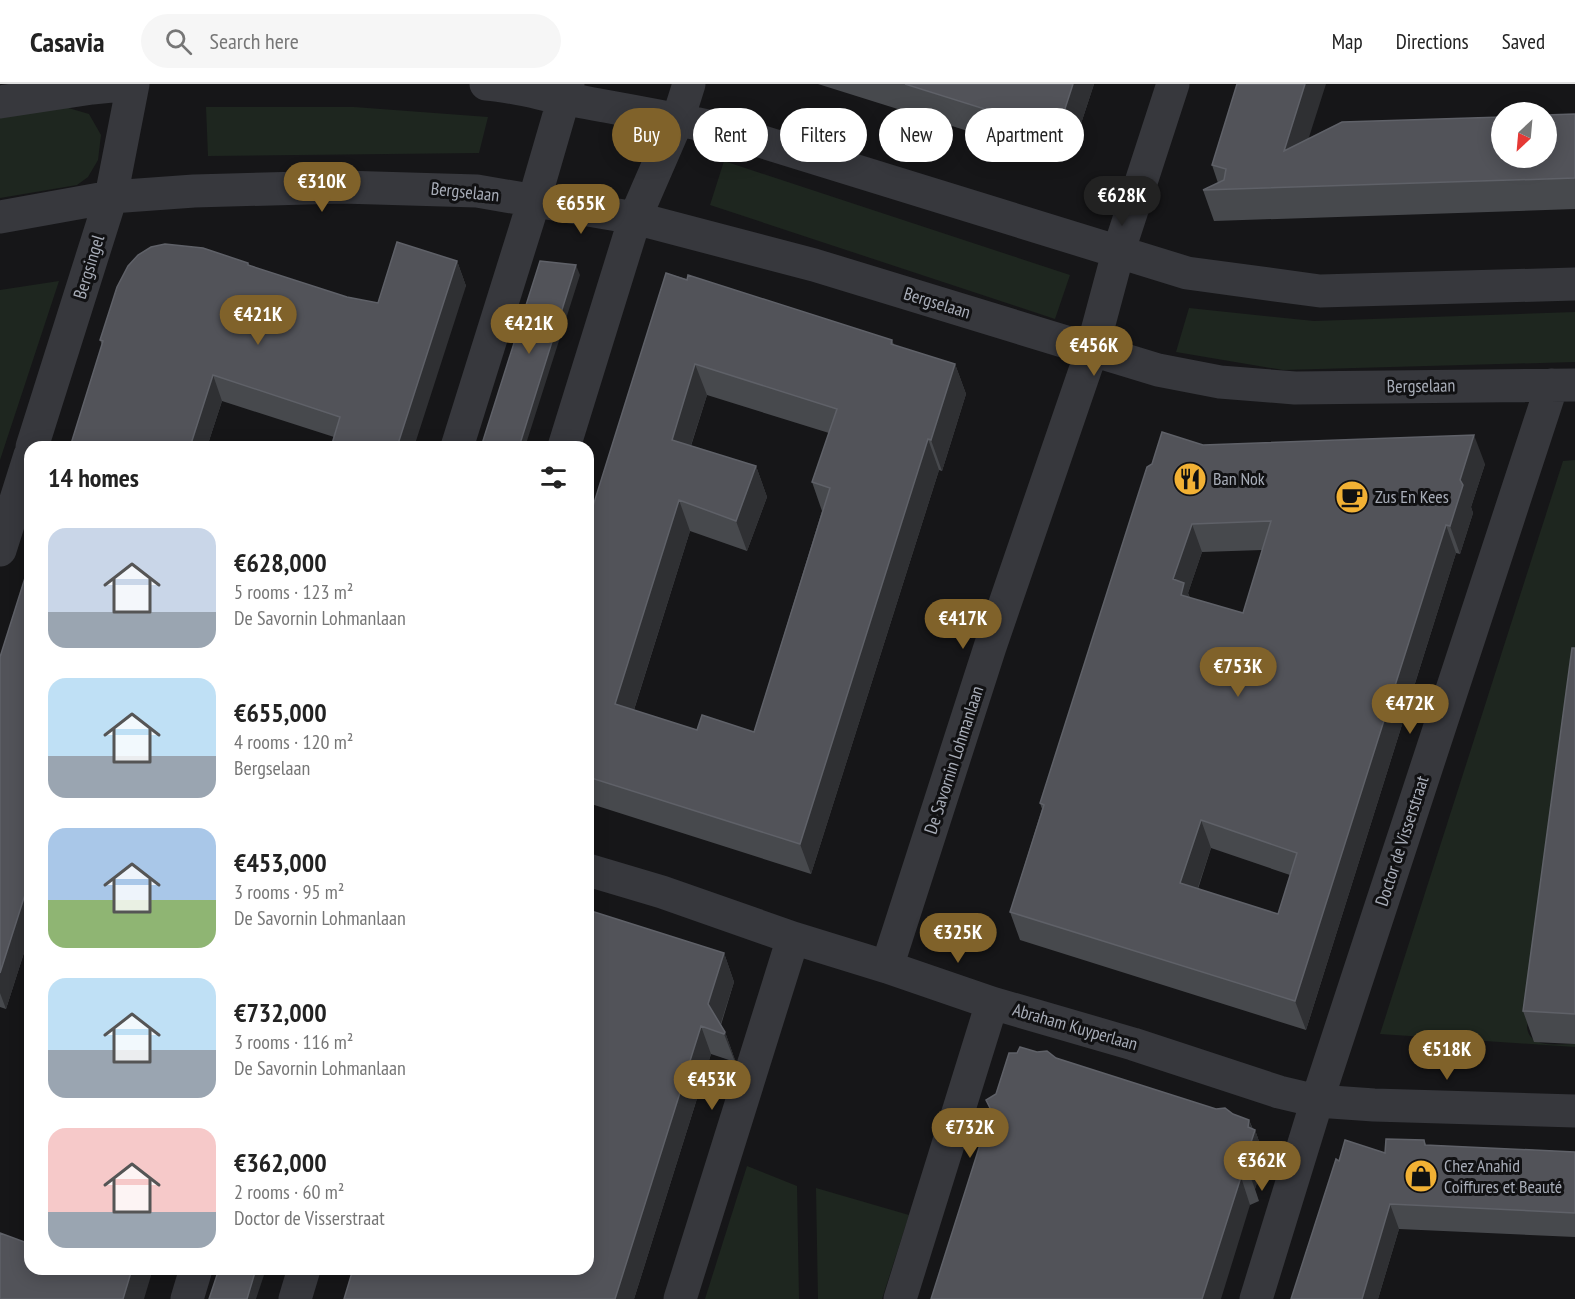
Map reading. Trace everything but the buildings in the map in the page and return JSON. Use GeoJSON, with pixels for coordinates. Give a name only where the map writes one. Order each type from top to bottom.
{"type":"FeatureCollection","features":[{"type":"Feature","properties":{"kind":"street"},"geometry":{"type":"LineString","coordinates":[[0,102],[132,84]]}},
{"type":"Feature","properties":{"kind":"street","name":"Bergsingel"},"geometry":{"type":"LineString","coordinates":[[34,441],[111,197],[132,84]]}},
{"type":"Feature","properties":{"kind":"street"},"geometry":{"type":"LineString","coordinates":[[486,84],[566,91],[634,108]]}},
{"type":"Feature","properties":{"kind":"street"},"geometry":{"type":"LineString","coordinates":[[681,109],[689,84]]}},
{"type":"Feature","properties":{"kind":"street"},"geometry":{"type":"LineString","coordinates":[[1092,350],[1118,253],[1173,84]]}},
{"type":"Feature","properties":{"kind":"street"},"geometry":{"type":"LineString","coordinates":[[459,441],[566,91]]}},
{"type":"Feature","properties":{"kind":"street"},"geometry":{"type":"LineString","coordinates":[[681,120],[733,133],[1187,273],[1320,291],[1575,284]]}},
{"type":"Feature","properties":{"kind":"street"},"geometry":{"type":"LineString","coordinates":[[566,441],[635,218],[659,162]]}},
{"type":"Feature","properties":{"kind":"street","name":"Bergselaan"},"geometry":{"type":"LineString","coordinates":[[0,217],[111,197],[194,191],[353,187],[477,191],[635,218],[814,265],[1158,370],[1220,382],[1295,388],[1564,385]]}},
{"type":"Feature","properties":{"kind":"street","name":"De Savornin Lohmanlaan"},"geometry":{"type":"LineString","coordinates":[[887,967],[990,647],[1092,350]]}},
{"type":"Feature","properties":{"kind":"street","name":"Doctor de Visserstraat"},"geometry":{"type":"LineString","coordinates":[[1256,1299],[1317,1101],[1564,385]]}},
{"type":"Feature","properties":{"kind":"street"},"geometry":{"type":"LineString","coordinates":[[0,550],[24,474]]}},
{"type":"Feature","properties":{"kind":"street","name":"Abraham Kuyperlaan"},"geometry":{"type":"LineString","coordinates":[[594,872],[662,892],[793,938],[992,1003],[1133,1044],[1279,1092],[1317,1101],[1374,1105],[1575,1111]]}},
{"type":"Feature","properties":{"kind":"street"},"geometry":{"type":"LineString","coordinates":[[680,1299],[793,938]]}},
{"type":"Feature","properties":{"kind":"street"},"geometry":{"type":"LineString","coordinates":[[900,1299],[992,1003]]}},
{"type":"Feature","properties":{"kind":"street"},"geometry":{"type":"LineString","coordinates":[[187,1299],[194,1275]]}},
{"type":"Feature","properties":{"kind":"street"},"geometry":{"type":"LineString","coordinates":[[295,1299],[302,1275]]}},
{"type":"Feature","properties":{"kind":"shaded area"},"geometry":{"type":"Polygon","coordinates":[[[65,107],[89,114],[101,135],[98,160],[88,177],[77,185],[0,198],[0,118],[65,107]]]}},
{"type":"Feature","properties":{"kind":"shaded area"},"geometry":{"type":"Polygon","coordinates":[[[206,107],[354,107],[488,117],[479,153],[208,156],[206,107]]]}},
{"type":"Feature","properties":{"kind":"shaded area"},"geometry":{"type":"Polygon","coordinates":[[[724,162],[727,162],[1070,275],[1055,319],[710,205],[724,162]]]}},
{"type":"Feature","properties":{"kind":"shaded area"},"geometry":{"type":"Polygon","coordinates":[[[59,281],[0,460],[0,290],[59,281]]]}},
{"type":"Feature","properties":{"kind":"shaded area"},"geometry":{"type":"Polygon","coordinates":[[[1189,308],[1314,321],[1575,312],[1575,362],[1283,370],[1176,352],[1189,308]]]}},
{"type":"Feature","properties":{"kind":"shaded area"},"geometry":{"type":"Polygon","coordinates":[[[1575,460],[1575,738],[1527,1027],[1533,1039],[1539,1042],[1575,1044],[1575,1047],[1380,1034],[1563,461],[1575,460]]]}},
{"type":"Feature","properties":{"kind":"shaded area"},"geometry":{"type":"Polygon","coordinates":[[[747,1166],[797,1186],[799,1299],[705,1299],[747,1166]]]}},
{"type":"Feature","properties":{"kind":"shaded area"},"geometry":{"type":"Polygon","coordinates":[[[816,1188],[909,1215],[882,1299],[818,1299],[816,1188]]]}},
{"type":"Feature","properties":{"kind":"place","name":"Ban Nok"},"geometry":{"type":"Point","coordinates":[1190,479]}},
{"type":"Feature","properties":{"kind":"place","name":"Zus En Kees"},"geometry":{"type":"Point","coordinates":[1352,497]}},
{"type":"Feature","properties":{"kind":"place","name":"Chez Anahid Coiffures et Beauté"},"geometry":{"type":"Point","coordinates":[1421,1176]}}]}
